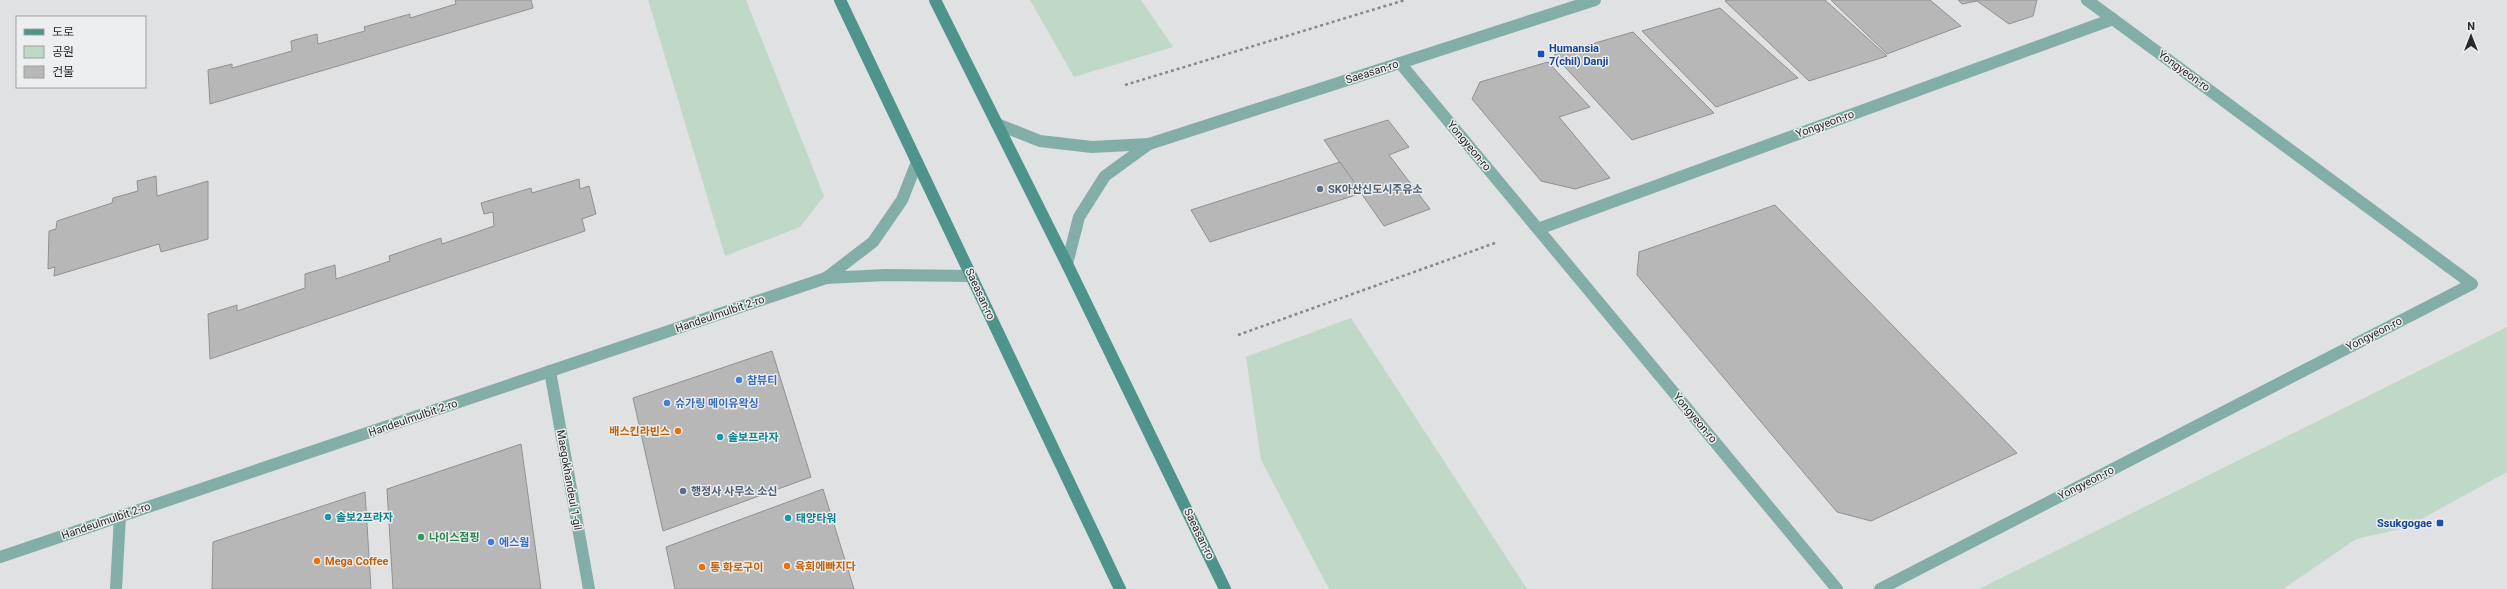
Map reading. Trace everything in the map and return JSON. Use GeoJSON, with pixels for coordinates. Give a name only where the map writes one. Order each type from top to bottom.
{"type":"FeatureCollection","features":[{"type":"Feature","properties":{"kind":"main road","name":"Saeasan-ro"},"geometry":{"type":"LineString","coordinates":[[840,0],[1120,589]]}},
{"type":"Feature","properties":{"kind":"main road","name":"Saeasan-ro"},"geometry":{"type":"LineString","coordinates":[[935,0],[1068,264],[1225,589]]}},
{"type":"Feature","properties":{"kind":"street","name":"Saeasan-ro"},"geometry":{"type":"LineString","coordinates":[[997,124],[1040,141],[1092,148],[1149,144],[1595,0]]}},
{"type":"Feature","properties":{"kind":"street","name":"Yongyeon-ro"},"geometry":{"type":"LineString","coordinates":[[1880,589],[2472,284],[2087,0]]}},
{"type":"Feature","properties":{"kind":"street","name":"Yongyeon-ro"},"geometry":{"type":"LineString","coordinates":[[1538,229],[2113,19]]}},
{"type":"Feature","properties":{"kind":"street","name":"Yongyeon-ro"},"geometry":{"type":"LineString","coordinates":[[1400,63],[1837,589]]}},
{"type":"Feature","properties":{"kind":"street","name":"Saeasan-ro"},"geometry":{"type":"LineString","coordinates":[[1068,264],[1079,218],[1105,176],[1149,144]]}},
{"type":"Feature","properties":{"kind":"street"},"geometry":{"type":"LineString","coordinates":[[826,278],[873,242],[902,200],[917,162]]}},
{"type":"Feature","properties":{"kind":"street"},"geometry":{"type":"LineString","coordinates":[[826,278],[886,275],[971,276]]}},
{"type":"Feature","properties":{"kind":"street","name":"Handeulmulbit 2-ro"},"geometry":{"type":"LineString","coordinates":[[0,557],[826,278]]}},
{"type":"Feature","properties":{"kind":"street","name":"Maegokhandeul 1-gil"},"geometry":{"type":"LineString","coordinates":[[550,371],[589,589]]}},
{"type":"Feature","properties":{"kind":"street"},"geometry":{"type":"LineString","coordinates":[[116,589],[120,516]]}},
{"type":"Feature","properties":{"kind":"path"},"geometry":{"type":"LineString","coordinates":[[1125,85],[1405,0]]}},
{"type":"Feature","properties":{"kind":"path"},"geometry":{"type":"LineString","coordinates":[[1238,335],[1496,243]]}},
{"type":"Feature","properties":{"kind":"green space"},"geometry":{"type":"Polygon","coordinates":[[[648,0],[746,0],[824,196],[800,227],[725,256],[648,0]]]}},
{"type":"Feature","properties":{"kind":"green space"},"geometry":{"type":"Polygon","coordinates":[[[1030,0],[1141,0],[1173,47],[1074,77],[1030,0]]]}},
{"type":"Feature","properties":{"kind":"green space"},"geometry":{"type":"Polygon","coordinates":[[[1351,318],[1527,589],[1329,589],[1261,460],[1246,357],[1351,318]]]}},
{"type":"Feature","properties":{"kind":"green space"},"geometry":{"type":"Polygon","coordinates":[[[2507,327],[2507,472],[2405,528],[2356,539],[2283,589],[1979,589],[2507,327]]]}},
{"type":"Feature","properties":{"kind":"building"},"geometry":{"type":"Polygon","coordinates":[[[455,0],[531,0],[533,8],[210,104],[208,70],[232,64],[232,68],[292,51],[291,41],[317,34],[318,44],[365,31],[364,27],[410,14],[410,18],[456,4],[455,0]]]}},
{"type":"Feature","properties":{"kind":"building"},"geometry":{"type":"Polygon","coordinates":[[[1825,0],[1887,56],[1809,81],[1725,1],[1825,0]]]}},
{"type":"Feature","properties":{"kind":"building"},"geometry":{"type":"Polygon","coordinates":[[[1831,0],[1930,0],[1961,26],[1887,54],[1831,0]]]}},
{"type":"Feature","properties":{"kind":"building"},"geometry":{"type":"Polygon","coordinates":[[[1958,0],[2037,0],[2033,16],[2009,24],[1977,1],[1962,4],[1958,0]]]}},
{"type":"Feature","properties":{"kind":"building"},"geometry":{"type":"Polygon","coordinates":[[[1720,8],[1798,78],[1716,107],[1642,31],[1720,8]]]}},
{"type":"Feature","properties":{"kind":"building"},"geometry":{"type":"Polygon","coordinates":[[[1633,32],[1714,113],[1632,140],[1554,55],[1633,32]]]}},
{"type":"Feature","properties":{"kind":"building"},"geometry":{"type":"Polygon","coordinates":[[[1548,62],[1590,107],[1559,117],[1610,178],[1575,189],[1541,181],[1472,99],[1480,82],[1548,62]]]}},
{"type":"Feature","properties":{"kind":"building"},"geometry":{"type":"Polygon","coordinates":[[[1388,120],[1409,147],[1389,155],[1430,209],[1384,226],[1324,140],[1388,120]]]}},
{"type":"Feature","properties":{"kind":"building"},"geometry":{"type":"Polygon","coordinates":[[[1340,162],[1362,193],[1210,242],[1191,210],[1340,162]]]}},
{"type":"Feature","properties":{"kind":"building"},"geometry":{"type":"Polygon","coordinates":[[[156,176],[157,196],[208,181],[208,239],[161,252],[159,244],[54,276],[55,267],[48,269],[49,231],[56,229],[57,221],[112,203],[113,198],[138,191],[137,181],[156,176]]]}},
{"type":"Feature","properties":{"kind":"building"},"geometry":{"type":"Polygon","coordinates":[[[579,179],[580,189],[589,186],[596,214],[582,219],[585,231],[210,359],[208,314],[237,305],[237,311],[305,288],[305,274],[335,265],[336,279],[390,261],[389,256],[441,238],[442,244],[494,226],[493,212],[484,214],[481,203],[531,188],[532,193],[579,179]]]}},
{"type":"Feature","properties":{"kind":"building"},"geometry":{"type":"Polygon","coordinates":[[[1775,205],[2017,453],[1871,521],[1837,512],[1637,275],[1639,252],[1775,205]]]}},
{"type":"Feature","properties":{"kind":"building","name":"솔보프라자"},"geometry":{"type":"Polygon","coordinates":[[[772,351],[811,477],[663,531],[633,398],[772,351]]]}},
{"type":"Feature","properties":{"kind":"building"},"geometry":{"type":"Polygon","coordinates":[[[521,444],[541,589],[393,589],[387,489],[521,444]]]}},
{"type":"Feature","properties":{"kind":"building","name":"태양타워"},"geometry":{"type":"Polygon","coordinates":[[[823,489],[854,589],[675,589],[666,547],[823,489]]]}},
{"type":"Feature","properties":{"kind":"building","name":"솔보2프라자"},"geometry":{"type":"Polygon","coordinates":[[[365,492],[371,589],[212,589],[213,542],[365,492]]]}},
{"type":"Feature","properties":{"kind":"place","name":"Humansia 7(chil) Danji"},"geometry":{"type":"Point","coordinates":[1541,54]}},
{"type":"Feature","properties":{"kind":"place","name":"SK아산신도시주유소"},"geometry":{"type":"Point","coordinates":[1320,189]}},
{"type":"Feature","properties":{"kind":"place","name":"참뷰티"},"geometry":{"type":"Point","coordinates":[739,380]}},
{"type":"Feature","properties":{"kind":"place","name":"슈가링 메이유왁싱"},"geometry":{"type":"Point","coordinates":[667,403]}},
{"type":"Feature","properties":{"kind":"place","name":"배스킨라빈스"},"geometry":{"type":"Point","coordinates":[678,431]}},
{"type":"Feature","properties":{"kind":"place","name":"솔보프라자"},"geometry":{"type":"Point","coordinates":[720,437]}},
{"type":"Feature","properties":{"kind":"place","name":"행정사 사무소 소신"},"geometry":{"type":"Point","coordinates":[683,491]}},
{"type":"Feature","properties":{"kind":"place","name":"솔보2프라자"},"geometry":{"type":"Point","coordinates":[328,517]}},
{"type":"Feature","properties":{"kind":"place","name":"태양타워"},"geometry":{"type":"Point","coordinates":[788,518]}},
{"type":"Feature","properties":{"kind":"place","name":"Ssukgogae"},"geometry":{"type":"Point","coordinates":[2440,523]}},
{"type":"Feature","properties":{"kind":"place","name":"나이스점핑"},"geometry":{"type":"Point","coordinates":[421,537]}},
{"type":"Feature","properties":{"kind":"place","name":"에스웜"},"geometry":{"type":"Point","coordinates":[491,542]}},
{"type":"Feature","properties":{"kind":"place","name":"Mega Coffee"},"geometry":{"type":"Point","coordinates":[317,561]}},
{"type":"Feature","properties":{"kind":"place","name":"육회에빠지다"},"geometry":{"type":"Point","coordinates":[787,566]}},
{"type":"Feature","properties":{"kind":"place","name":"통 화로구이"},"geometry":{"type":"Point","coordinates":[702,567]}}]}
